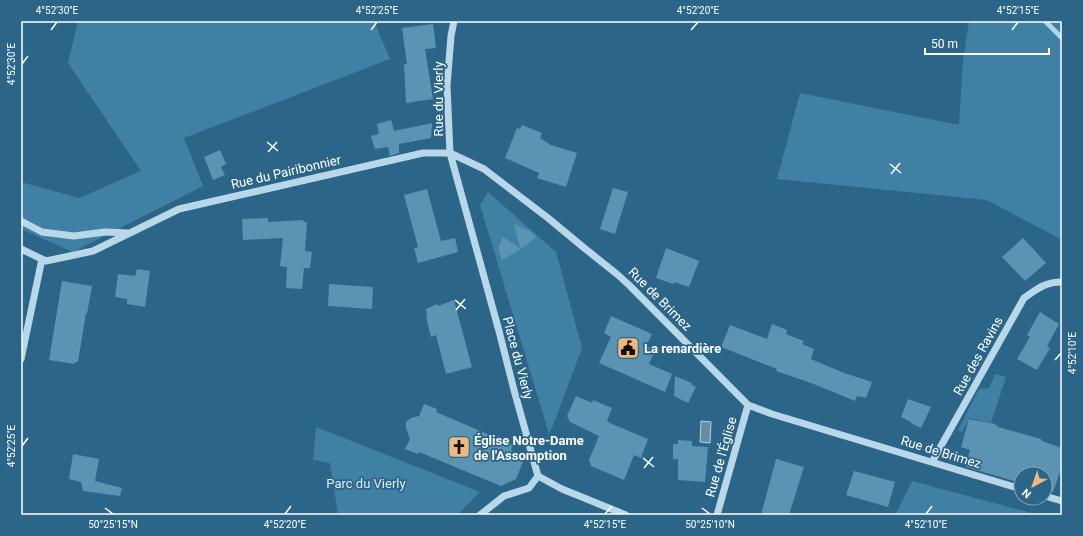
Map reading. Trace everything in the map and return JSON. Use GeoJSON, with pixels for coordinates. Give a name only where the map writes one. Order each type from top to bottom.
{"type":"FeatureCollection","features":[{"type":"Feature","properties":{"kind":"street","name":"Rue du Vierly"},"geometry":{"type":"LineString","coordinates":[[450,154],[447,86],[451,36],[454,21]]}},
{"type":"Feature","properties":{"kind":"street","name":"Rue du Pairibonnier"},"geometry":{"type":"LineString","coordinates":[[44,260],[93,251],[179,209],[423,153],[450,154]]}},
{"type":"Feature","properties":{"kind":"street","name":"Rue de Brimez"},"geometry":{"type":"LineString","coordinates":[[450,154],[484,169],[548,218],[618,275],[748,405],[772,414],[1013,487]]}},
{"type":"Feature","properties":{"kind":"street","name":"Place du Vierly"},"geometry":{"type":"LineString","coordinates":[[450,154],[538,476]]}},
{"type":"Feature","properties":{"kind":"street","name":"Rue du Pairibonnier"},"geometry":{"type":"LineString","coordinates":[[21,221],[42,232],[74,236],[105,232],[131,233]]}},
{"type":"Feature","properties":{"kind":"street"},"geometry":{"type":"LineString","coordinates":[[21,249],[44,260],[21,359]]}},
{"type":"Feature","properties":{"kind":"street","name":"Rue des Ravins"},"geometry":{"type":"LineString","coordinates":[[932,462],[1024,298],[1041,286],[1062,282]]}},
{"type":"Feature","properties":{"kind":"street","name":"Rue de l'Église"},"geometry":{"type":"LineString","coordinates":[[717,515],[748,405]]}},
{"type":"Feature","properties":{"kind":"street"},"geometry":{"type":"LineString","coordinates":[[480,515],[504,496],[529,488],[538,476],[562,489],[626,515]]}},
{"type":"Feature","properties":{"kind":"green space"},"geometry":{"type":"Polygon","coordinates":[[[78,21],[374,21],[390,59],[184,138],[203,186],[73,252],[21,229],[21,182],[79,198],[141,171],[68,63],[78,21]]]}},
{"type":"Feature","properties":{"kind":"green space"},"geometry":{"type":"Polygon","coordinates":[[[969,21],[1062,21],[1062,240],[987,200],[777,179],[800,93],[959,125],[963,61],[969,21]]]}},
{"type":"Feature","properties":{"kind":"green space"},"geometry":{"type":"Polygon","coordinates":[[[488,192],[556,252],[582,348],[549,434],[480,205],[488,192]]]}},
{"type":"Feature","properties":{"kind":"green space"},"geometry":{"type":"Polygon","coordinates":[[[995,374],[1006,377],[991,423],[970,418],[962,432],[958,430],[979,389],[989,388],[995,374]]]}},
{"type":"Feature","properties":{"kind":"green space","name":"Parc du Vierly"},"geometry":{"type":"Polygon","coordinates":[[[316,427],[480,492],[457,515],[338,515],[330,463],[313,460],[316,427]]]}},
{"type":"Feature","properties":{"kind":"green space"},"geometry":{"type":"Polygon","coordinates":[[[912,481],[1039,515],[895,515],[912,481]]]}},
{"type":"Feature","properties":{"kind":"shaded area"},"geometry":{"type":"Polygon","coordinates":[[[701,421],[711,422],[710,443],[700,442],[701,421]]]}},
{"type":"Feature","properties":{"kind":"building"},"geometry":{"type":"Polygon","coordinates":[[[433,24],[436,48],[425,49],[433,99],[406,103],[404,64],[407,64],[402,28],[433,24]]]}},
{"type":"Feature","properties":{"kind":"building"},"geometry":{"type":"Polygon","coordinates":[[[391,120],[394,131],[432,123],[431,138],[399,144],[399,153],[390,156],[388,147],[375,149],[371,136],[379,134],[377,124],[391,120]]]}},
{"type":"Feature","properties":{"kind":"building"},"geometry":{"type":"Polygon","coordinates":[[[522,125],[542,133],[540,138],[551,145],[577,153],[566,187],[537,178],[539,173],[505,158],[517,128],[520,129],[522,125]]]}},
{"type":"Feature","properties":{"kind":"building"},"geometry":{"type":"Polygon","coordinates":[[[220,150],[226,164],[221,167],[225,175],[213,180],[204,157],[220,150]]]}},
{"type":"Feature","properties":{"kind":"building"},"geometry":{"type":"Polygon","coordinates":[[[613,188],[628,192],[615,234],[600,229],[613,188]]]}},
{"type":"Feature","properties":{"kind":"building"},"geometry":{"type":"Polygon","coordinates":[[[427,189],[441,241],[455,238],[458,252],[418,263],[414,248],[418,247],[404,195],[427,189]]]}},
{"type":"Feature","properties":{"kind":"building"},"geometry":{"type":"Polygon","coordinates":[[[268,218],[268,222],[304,220],[303,222],[307,222],[305,251],[312,252],[310,268],[304,268],[302,289],[286,288],[287,267],[280,266],[283,238],[243,240],[242,219],[268,218]]]}},
{"type":"Feature","properties":{"kind":"building"},"geometry":{"type":"Polygon","coordinates":[[[514,224],[530,231],[537,237],[521,249],[502,260],[499,252],[499,245],[503,237],[520,248],[514,224]]]}},
{"type":"Feature","properties":{"kind":"building"},"geometry":{"type":"Polygon","coordinates":[[[1023,238],[1046,263],[1025,281],[1002,257],[1023,238]]]}},
{"type":"Feature","properties":{"kind":"building"},"geometry":{"type":"Polygon","coordinates":[[[666,248],[699,261],[689,287],[674,282],[673,284],[656,278],[666,248]]]}},
{"type":"Feature","properties":{"kind":"building"},"geometry":{"type":"Polygon","coordinates":[[[137,269],[150,271],[145,307],[127,304],[127,299],[115,297],[118,274],[135,276],[137,269]]]}},
{"type":"Feature","properties":{"kind":"building"},"geometry":{"type":"Polygon","coordinates":[[[62,281],[92,286],[78,362],[75,362],[75,364],[49,360],[62,281]]]}},
{"type":"Feature","properties":{"kind":"building"},"geometry":{"type":"Polygon","coordinates":[[[329,284],[373,287],[372,309],[328,306],[329,284]]]}},
{"type":"Feature","properties":{"kind":"building"},"geometry":{"type":"Polygon","coordinates":[[[454,300],[472,367],[446,374],[436,335],[431,337],[426,317],[426,309],[437,304],[438,306],[454,300]]]}},
{"type":"Feature","properties":{"kind":"building"},"geometry":{"type":"Polygon","coordinates":[[[1040,312],[1059,324],[1047,346],[1050,348],[1037,370],[1017,359],[1030,337],[1027,335],[1040,312]]]}},
{"type":"Feature","properties":{"kind":"building","name":"La renardière"},"geometry":{"type":"Polygon","coordinates":[[[611,316],[652,334],[646,346],[655,350],[649,364],[672,374],[665,392],[599,363],[611,337],[604,333],[611,316]]]}},
{"type":"Feature","properties":{"kind":"building"},"geometry":{"type":"Polygon","coordinates":[[[772,324],[787,330],[786,334],[804,341],[802,344],[814,349],[811,359],[844,373],[872,382],[866,398],[857,396],[855,401],[811,383],[776,371],[777,369],[721,347],[730,325],[767,339],[772,324]]]}},
{"type":"Feature","properties":{"kind":"building"},"geometry":{"type":"Polygon","coordinates":[[[675,376],[692,383],[691,384],[696,387],[688,403],[674,396],[675,376]]]}},
{"type":"Feature","properties":{"kind":"building"},"geometry":{"type":"Polygon","coordinates":[[[576,396],[592,403],[593,400],[612,408],[607,421],[648,439],[641,458],[634,455],[624,480],[591,466],[589,460],[599,436],[570,422],[567,416],[576,396]]]}},
{"type":"Feature","properties":{"kind":"building"},"geometry":{"type":"Polygon","coordinates":[[[908,399],[931,407],[921,428],[901,417],[908,399]]]}},
{"type":"Feature","properties":{"kind":"building","name":"Église Notre-Dame de l'Assomption"},"geometry":{"type":"Polygon","coordinates":[[[424,404],[437,409],[436,412],[513,445],[511,450],[516,459],[523,462],[516,479],[501,486],[419,452],[418,454],[405,449],[410,439],[406,428],[406,422],[411,418],[419,416],[424,404]]]}},
{"type":"Feature","properties":{"kind":"building"},"geometry":{"type":"Polygon","coordinates":[[[969,419],[995,424],[998,427],[1041,439],[1042,441],[1062,448],[1062,466],[1053,492],[1053,466],[1013,466],[1013,481],[966,467],[970,450],[961,447],[969,419]]]}},
{"type":"Feature","properties":{"kind":"building"},"geometry":{"type":"Polygon","coordinates":[[[678,440],[692,441],[692,446],[708,447],[705,482],[678,480],[678,459],[673,459],[673,444],[678,444],[678,440]]]}},
{"type":"Feature","properties":{"kind":"building"},"geometry":{"type":"Polygon","coordinates":[[[73,454],[99,459],[95,481],[122,488],[120,496],[83,491],[81,482],[69,479],[73,454]]]}},
{"type":"Feature","properties":{"kind":"building"},"geometry":{"type":"Polygon","coordinates":[[[776,459],[804,467],[789,515],[761,515],[776,459]]]}},
{"type":"Feature","properties":{"kind":"building"},"geometry":{"type":"Polygon","coordinates":[[[854,471],[895,482],[888,507],[846,495],[854,471]]]}},
{"type":"Feature","properties":{"kind":"waterway"},"geometry":{"type":"LineString","coordinates":[[1045,21],[1062,38]]}},
{"type":"Feature","properties":{"kind":"place","name":"La renardière"},"geometry":{"type":"Point","coordinates":[628,348]}},
{"type":"Feature","properties":{"kind":"place","name":"Église Notre-Dame de l'Assomption"},"geometry":{"type":"Point","coordinates":[459,447]}}]}
